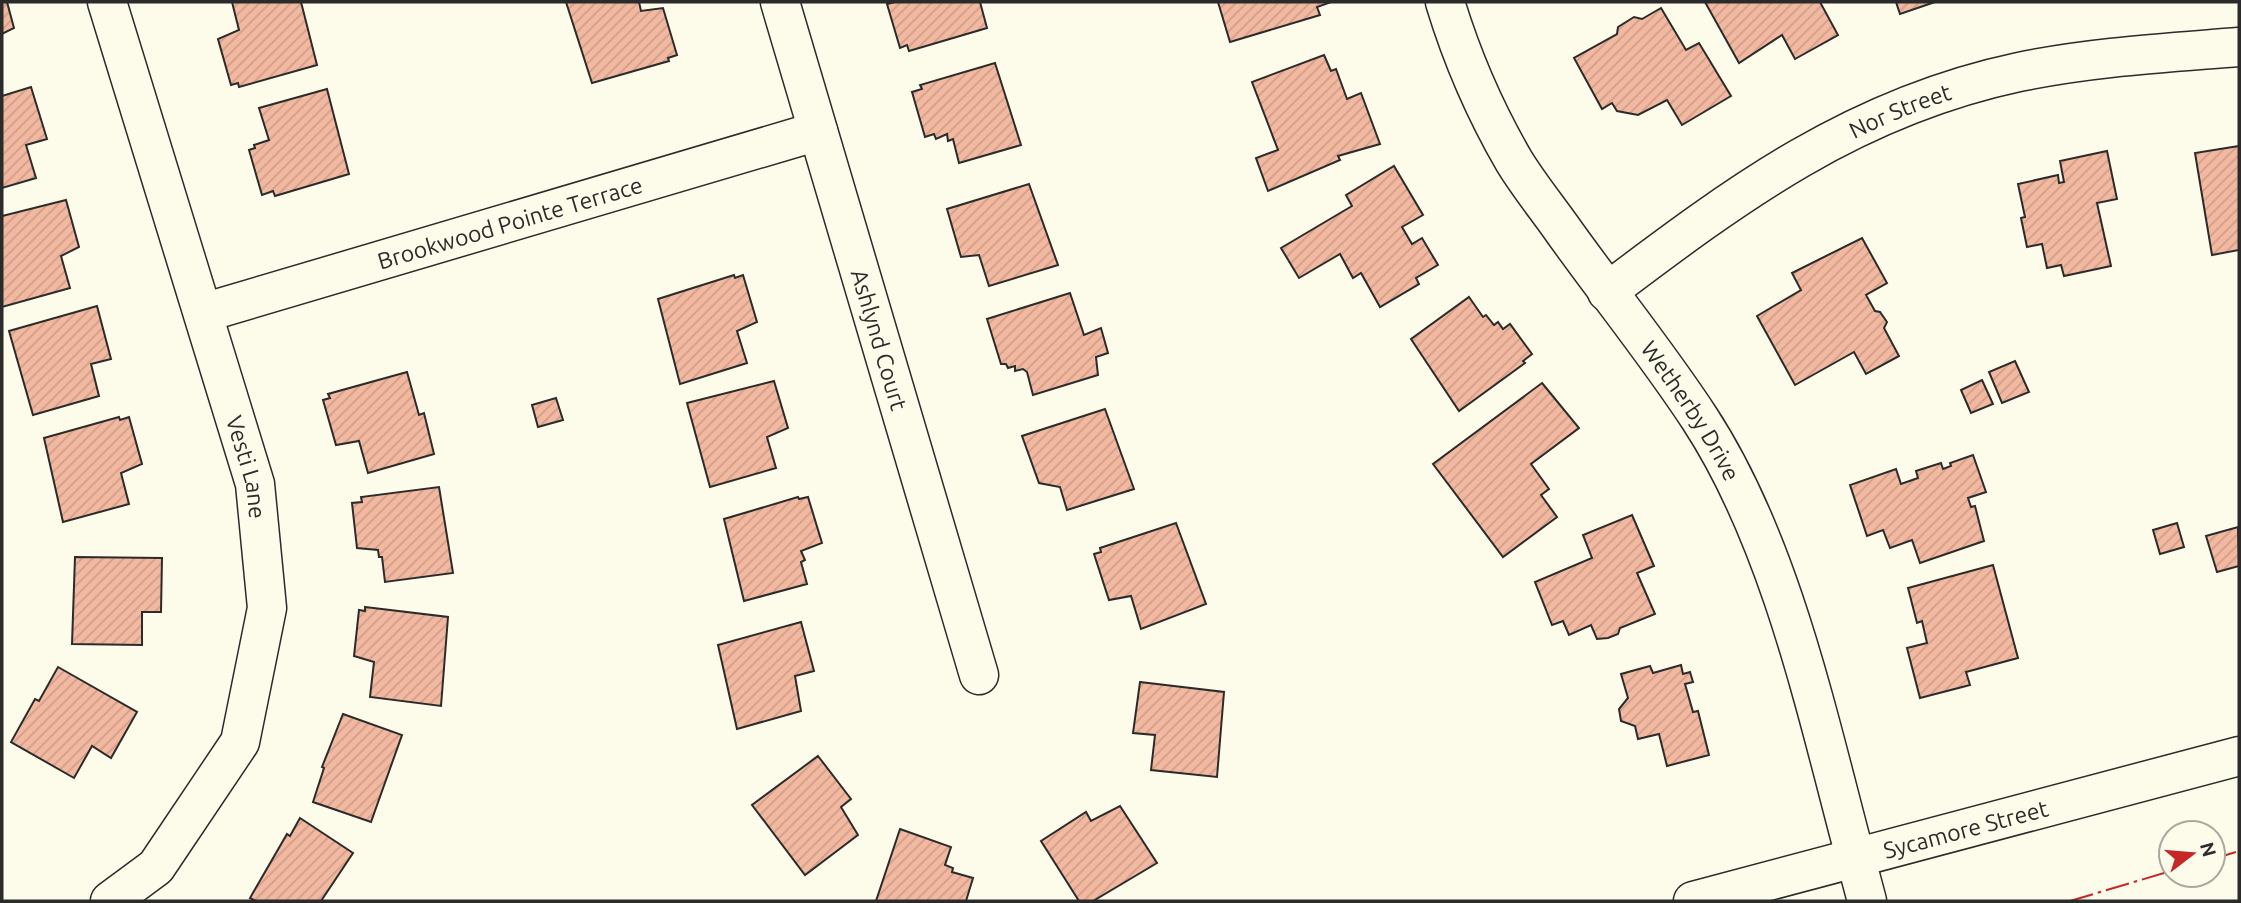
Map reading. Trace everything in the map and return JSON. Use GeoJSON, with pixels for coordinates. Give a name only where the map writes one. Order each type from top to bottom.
{"type":"FeatureCollection","features":[{"type":"Feature","properties":{"kind":"street","name":"Vesti Lane"},"geometry":{"type":"LineString","coordinates":[[107,2],[255,484],[267,608],[240,742],[156,867],[110,901]]}},
{"type":"Feature","properties":{"kind":"street","name":"Ashlynd Court"},"geometry":{"type":"LineString","coordinates":[[780,2],[979,676]]}},
{"type":"Feature","properties":{"kind":"street","name":"Wetherby Drive"},"geometry":{"type":"LineString","coordinates":[[1445,2],[1457,41],[1483,104],[1516,163],[1700,419],[1736,481],[1765,546],[1787,614],[1867,901]]}},
{"type":"Feature","properties":{"kind":"street","name":"Nor Street"},"geometry":{"type":"LineString","coordinates":[[1607,292],[1714,212],[1784,165],[1858,126],[1937,95],[2018,72],[2101,58],[2239,47]]}},
{"type":"Feature","properties":{"kind":"street","name":"Brookwood Pointe Terrace"},"geometry":{"type":"LineString","coordinates":[[203,313],[818,131]]}},
{"type":"Feature","properties":{"kind":"street","name":"Sycamore Street"},"geometry":{"type":"LineString","coordinates":[[1693,901],[2239,755]]}},
{"type":"Feature","properties":{"kind":"building"},"geometry":{"type":"Polygon","coordinates":[[[2,2],[7,2],[14,28],[2,34],[2,2]]]}},
{"type":"Feature","properties":{"kind":"building"},"geometry":{"type":"Polygon","coordinates":[[[232,2],[301,2],[317,65],[239,87],[238,83],[231,85],[218,39],[239,30],[232,2]]]}},
{"type":"Feature","properties":{"kind":"building"},"geometry":{"type":"Polygon","coordinates":[[[566,2],[639,2],[641,11],[663,8],[677,55],[668,58],[669,61],[592,83],[566,2]]]}},
{"type":"Feature","properties":{"kind":"building"},"geometry":{"type":"Polygon","coordinates":[[[980,2],[987,28],[909,51],[907,45],[900,48],[887,4],[980,2]]]}},
{"type":"Feature","properties":{"kind":"building"},"geometry":{"type":"Polygon","coordinates":[[[1218,2],[1331,2],[1317,7],[1320,15],[1230,42],[1218,2]]]}},
{"type":"Feature","properties":{"kind":"building"},"geometry":{"type":"Polygon","coordinates":[[[1705,2],[1820,2],[1838,35],[1795,59],[1782,35],[1739,63],[1705,2]]]}},
{"type":"Feature","properties":{"kind":"building"},"geometry":{"type":"Polygon","coordinates":[[[1896,2],[1935,2],[1900,14],[1896,2]]]}},
{"type":"Feature","properties":{"kind":"building"},"geometry":{"type":"Polygon","coordinates":[[[1661,8],[1686,50],[1699,43],[1731,96],[1682,125],[1667,100],[1638,115],[1617,111],[1612,103],[1602,109],[1574,58],[1617,34],[1618,27],[1634,17],[1642,19],[1661,8]]]}},
{"type":"Feature","properties":{"kind":"building"},"geometry":{"type":"Polygon","coordinates":[[[1324,55],[1331,71],[1336,69],[1347,99],[1361,93],[1380,144],[1338,156],[1340,160],[1268,191],[1256,158],[1278,150],[1252,82],[1324,55]]]}},
{"type":"Feature","properties":{"kind":"building"},"geometry":{"type":"Polygon","coordinates":[[[995,63],[1021,145],[959,163],[953,139],[948,141],[947,134],[936,139],[934,134],[925,137],[912,92],[922,89],[920,85],[995,63]]]}},
{"type":"Feature","properties":{"kind":"building"},"geometry":{"type":"Polygon","coordinates":[[[31,87],[47,139],[26,145],[36,178],[2,188],[2,96],[31,87]]]}},
{"type":"Feature","properties":{"kind":"building"},"geometry":{"type":"Polygon","coordinates":[[[327,89],[349,174],[275,196],[273,191],[262,195],[249,150],[255,148],[254,145],[269,140],[259,108],[327,89]]]}},
{"type":"Feature","properties":{"kind":"building"},"geometry":{"type":"Polygon","coordinates":[[[2239,146],[2239,250],[2212,255],[2195,153],[2239,146]]]}},
{"type":"Feature","properties":{"kind":"building"},"geometry":{"type":"Polygon","coordinates":[[[2107,151],[2117,199],[2097,203],[2111,266],[2064,276],[2061,265],[2047,268],[2042,244],[2027,247],[2021,218],[2025,217],[2018,184],[2058,175],[2059,183],[2064,182],[2060,161],[2107,151]]]}},
{"type":"Feature","properties":{"kind":"building"},"geometry":{"type":"Polygon","coordinates":[[[1394,166],[1423,215],[1402,227],[1412,244],[1422,238],[1438,265],[1416,278],[1419,284],[1380,307],[1361,273],[1353,278],[1340,254],[1299,278],[1281,248],[1352,206],[1346,195],[1394,166]]]}},
{"type":"Feature","properties":{"kind":"building"},"geometry":{"type":"Polygon","coordinates":[[[1029,184],[1058,265],[989,286],[979,255],[961,257],[947,209],[1029,184]]]}},
{"type":"Feature","properties":{"kind":"building"},"geometry":{"type":"Polygon","coordinates":[[[66,200],[79,247],[61,256],[70,288],[2,307],[2,216],[66,200]]]}},
{"type":"Feature","properties":{"kind":"building"},"geometry":{"type":"Polygon","coordinates":[[[1862,238],[1887,283],[1866,295],[1875,311],[1880,312],[1887,322],[1884,328],[1899,356],[1866,374],[1854,352],[1795,385],[1757,316],[1801,290],[1792,273],[1862,238]]]}},
{"type":"Feature","properties":{"kind":"building"},"geometry":{"type":"Polygon","coordinates":[[[734,275],[735,278],[743,275],[757,322],[737,331],[747,363],[680,384],[658,299],[734,275]]]}},
{"type":"Feature","properties":{"kind":"building"},"geometry":{"type":"Polygon","coordinates":[[[1070,293],[1084,335],[1101,328],[1108,353],[1096,357],[1098,375],[1033,395],[1027,372],[1023,369],[1015,371],[1015,366],[1008,368],[1006,364],[1001,364],[987,319],[1070,293]]]}},
{"type":"Feature","properties":{"kind":"building"},"geometry":{"type":"Polygon","coordinates":[[[1469,297],[1483,317],[1486,315],[1494,325],[1498,322],[1503,329],[1510,324],[1532,354],[1523,361],[1525,363],[1459,411],[1411,339],[1469,297]]]}},
{"type":"Feature","properties":{"kind":"building"},"geometry":{"type":"Polygon","coordinates":[[[97,306],[111,359],[91,364],[99,396],[33,415],[9,331],[97,306]]]}},
{"type":"Feature","properties":{"kind":"building"},"geometry":{"type":"Polygon","coordinates":[[[2015,361],[2029,392],[2002,403],[1989,372],[2015,361]]]}},
{"type":"Feature","properties":{"kind":"building"},"geometry":{"type":"Polygon","coordinates":[[[407,372],[419,415],[424,413],[434,454],[368,473],[359,441],[336,445],[323,400],[330,398],[328,394],[407,372]]]}},
{"type":"Feature","properties":{"kind":"building"},"geometry":{"type":"Polygon","coordinates":[[[1982,380],[1993,404],[1971,413],[1961,390],[1982,380]]]}},
{"type":"Feature","properties":{"kind":"building"},"geometry":{"type":"Polygon","coordinates":[[[774,381],[788,428],[767,437],[776,468],[710,487],[687,403],[774,381]]]}},
{"type":"Feature","properties":{"kind":"building"},"geometry":{"type":"Polygon","coordinates":[[[1542,383],[1579,428],[1531,464],[1549,489],[1541,495],[1557,517],[1503,557],[1433,464],[1542,383]]]}},
{"type":"Feature","properties":{"kind":"building"},"geometry":{"type":"Polygon","coordinates":[[[556,398],[563,420],[538,427],[532,405],[556,398]]]}},
{"type":"Feature","properties":{"kind":"building"},"geometry":{"type":"Polygon","coordinates":[[[1105,409],[1134,489],[1067,510],[1060,487],[1039,483],[1022,436],[1105,409]]]}},
{"type":"Feature","properties":{"kind":"building"},"geometry":{"type":"Polygon","coordinates":[[[119,417],[120,420],[129,417],[142,464],[121,473],[129,504],[63,522],[44,438],[119,417]]]}},
{"type":"Feature","properties":{"kind":"building"},"geometry":{"type":"Polygon","coordinates":[[[1973,455],[1986,492],[1968,498],[1971,507],[1975,506],[1984,541],[1920,563],[1912,540],[1890,548],[1883,530],[1867,536],[1850,485],[1896,469],[1901,484],[1918,478],[1916,471],[1941,463],[1943,469],[1951,466],[1950,463],[1973,455]]]}},
{"type":"Feature","properties":{"kind":"building"},"geometry":{"type":"Polygon","coordinates":[[[439,487],[453,573],[385,582],[382,557],[379,557],[378,550],[357,548],[352,503],[362,502],[361,497],[439,487]]]}},
{"type":"Feature","properties":{"kind":"building"},"geometry":{"type":"Polygon","coordinates":[[[798,497],[808,497],[822,543],[801,551],[805,560],[801,562],[807,584],[744,601],[724,519],[798,497]]]}},
{"type":"Feature","properties":{"kind":"building"},"geometry":{"type":"Polygon","coordinates":[[[1632,515],[1654,566],[1637,573],[1655,614],[1620,628],[1618,634],[1608,638],[1597,639],[1591,625],[1569,635],[1563,621],[1552,625],[1535,582],[1592,558],[1583,535],[1632,515]]]}},
{"type":"Feature","properties":{"kind":"building"},"geometry":{"type":"Polygon","coordinates":[[[1176,523],[1206,604],[1141,629],[1131,596],[1109,600],[1094,554],[1101,552],[1100,548],[1176,523]]]}},
{"type":"Feature","properties":{"kind":"building"},"geometry":{"type":"Polygon","coordinates":[[[2177,523],[2184,547],[2160,554],[2153,530],[2177,523]]]}},
{"type":"Feature","properties":{"kind":"building"},"geometry":{"type":"Polygon","coordinates":[[[2238,527],[2239,566],[2217,572],[2206,536],[2238,527]]]}},
{"type":"Feature","properties":{"kind":"building"},"geometry":{"type":"Polygon","coordinates":[[[75,557],[162,558],[161,612],[142,612],[142,645],[72,644],[75,557]]]}},
{"type":"Feature","properties":{"kind":"building"},"geometry":{"type":"Polygon","coordinates":[[[1993,565],[2018,658],[1966,672],[1970,685],[1920,698],[1907,648],[1927,643],[1922,621],[1917,623],[1908,588],[1993,565]]]}},
{"type":"Feature","properties":{"kind":"building"},"geometry":{"type":"Polygon","coordinates":[[[365,607],[448,617],[441,706],[370,697],[374,662],[354,656],[359,610],[365,611],[365,607]]]}},
{"type":"Feature","properties":{"kind":"building"},"geometry":{"type":"Polygon","coordinates":[[[801,622],[814,671],[795,676],[801,711],[737,729],[718,645],[801,622]]]}},
{"type":"Feature","properties":{"kind":"building"},"geometry":{"type":"Polygon","coordinates":[[[1681,665],[1683,674],[1690,672],[1693,682],[1685,684],[1693,712],[1698,711],[1709,755],[1667,766],[1659,734],[1638,739],[1635,726],[1621,721],[1619,709],[1628,698],[1621,674],[1650,666],[1653,673],[1681,665]]]}},
{"type":"Feature","properties":{"kind":"building"},"geometry":{"type":"Polygon","coordinates":[[[58,667],[137,712],[111,758],[92,746],[74,778],[11,742],[35,699],[39,701],[58,667]]]}},
{"type":"Feature","properties":{"kind":"building"},"geometry":{"type":"Polygon","coordinates":[[[1140,682],[1224,692],[1217,777],[1151,770],[1155,735],[1133,733],[1140,682]]]}},
{"type":"Feature","properties":{"kind":"building"},"geometry":{"type":"Polygon","coordinates":[[[343,714],[402,735],[371,822],[313,802],[324,768],[322,767],[343,714]]]}},
{"type":"Feature","properties":{"kind":"building"},"geometry":{"type":"Polygon","coordinates":[[[818,756],[851,799],[841,807],[858,835],[805,875],[752,805],[818,756]]]}},
{"type":"Feature","properties":{"kind":"building"},"geometry":{"type":"Polygon","coordinates":[[[1120,806],[1157,863],[1093,901],[1079,901],[1041,841],[1086,812],[1091,821],[1120,806]]]}},
{"type":"Feature","properties":{"kind":"building"},"geometry":{"type":"Polygon","coordinates":[[[300,818],[353,853],[321,901],[256,901],[250,898],[287,834],[290,836],[300,818]]]}},
{"type":"Feature","properties":{"kind":"building"},"geometry":{"type":"Polygon","coordinates":[[[900,829],[951,847],[945,865],[953,868],[952,872],[973,878],[966,901],[876,901],[900,829]]]}},
{"type":"Feature","properties":{"kind":"power"},"geometry":{"type":"LineString","coordinates":[[2227,855],[2239,851]]}},
{"type":"Feature","properties":{"kind":"power"},"geometry":{"type":"LineString","coordinates":[[2070,901],[2157,875]]}}]}
